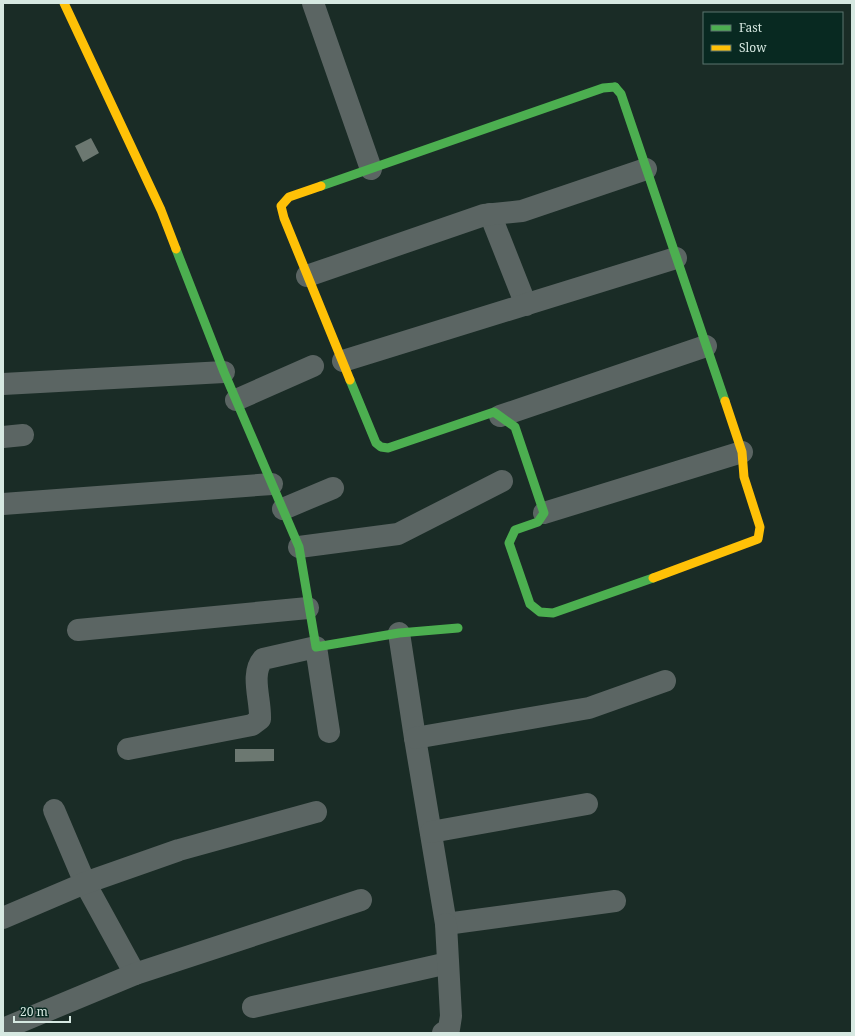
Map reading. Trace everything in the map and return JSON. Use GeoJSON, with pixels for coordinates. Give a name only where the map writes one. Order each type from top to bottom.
{"type":"FeatureCollection","features":[{"type":"Feature","properties":{"kind":"street"},"geometry":{"type":"LineString","coordinates":[[64,3],[161,210],[224,372],[298,547],[316,647],[329,732]]}},
{"type":"Feature","properties":{"kind":"street"},"geometry":{"type":"LineString","coordinates":[[313,3],[371,169]]}},
{"type":"Feature","properties":{"kind":"street"},"geometry":{"type":"LineString","coordinates":[[544,513],[515,428],[494,412],[486,413],[388,448],[381,447],[376,443],[284,218],[281,206],[288,197],[603,88],[615,87],[621,94],[742,452],[744,477],[760,527],[758,539],[751,544],[553,613],[540,612],[530,604],[509,543],[510,534],[514,530],[538,522],[544,513],[742,452]]}},
{"type":"Feature","properties":{"kind":"street"},"geometry":{"type":"LineString","coordinates":[[307,276],[490,214],[522,210],[646,169]]}},
{"type":"Feature","properties":{"kind":"street"},"geometry":{"type":"LineString","coordinates":[[490,214],[526,305]]}},
{"type":"Feature","properties":{"kind":"street"},"geometry":{"type":"LineString","coordinates":[[343,362],[676,258]]}},
{"type":"Feature","properties":{"kind":"street"},"geometry":{"type":"LineString","coordinates":[[500,416],[706,346]]}},
{"type":"Feature","properties":{"kind":"street"},"geometry":{"type":"LineString","coordinates":[[236,400],[313,366]]}},
{"type":"Feature","properties":{"kind":"street"},"geometry":{"type":"LineString","coordinates":[[3,384],[224,372]]}},
{"type":"Feature","properties":{"kind":"street"},"geometry":{"type":"LineString","coordinates":[[298,547],[398,534],[502,481]]}},
{"type":"Feature","properties":{"kind":"street"},"geometry":{"type":"LineString","coordinates":[[3,504],[272,484]]}},
{"type":"Feature","properties":{"kind":"street"},"geometry":{"type":"LineString","coordinates":[[282,509],[333,488]]}},
{"type":"Feature","properties":{"kind":"street"},"geometry":{"type":"LineString","coordinates":[[78,630],[308,608]]}},
{"type":"Feature","properties":{"kind":"street"},"geometry":{"type":"LineString","coordinates":[[128,749],[252,725],[260,719],[261,708],[256,674],[257,665],[262,658],[400,633],[458,628]]}},
{"type":"Feature","properties":{"kind":"street"},"geometry":{"type":"LineString","coordinates":[[400,633],[415,738],[446,924],[451,1016],[449,1029],[444,1033]]}},
{"type":"Feature","properties":{"kind":"street"},"geometry":{"type":"LineString","coordinates":[[415,738],[589,708],[665,681]]}},
{"type":"Feature","properties":{"kind":"street"},"geometry":{"type":"LineString","coordinates":[[431,832],[587,804]]}},
{"type":"Feature","properties":{"kind":"street"},"geometry":{"type":"LineString","coordinates":[[54,810],[85,883],[135,974]]}},
{"type":"Feature","properties":{"kind":"street"},"geometry":{"type":"LineString","coordinates":[[3,918],[85,883],[179,850],[316,812]]}},
{"type":"Feature","properties":{"kind":"street"},"geometry":{"type":"LineString","coordinates":[[3,1029],[135,974],[361,900]]}},
{"type":"Feature","properties":{"kind":"street"},"geometry":{"type":"LineString","coordinates":[[446,924],[615,901]]}},
{"type":"Feature","properties":{"kind":"street"},"geometry":{"type":"LineString","coordinates":[[253,1006],[448,963]]}},
{"type":"Feature","properties":{"kind":"building"},"geometry":{"type":"Polygon","coordinates":[[[91,138],[99,153],[83,162],[75,146],[91,138]]]}},
{"type":"Feature","properties":{"kind":"building"},"geometry":{"type":"Polygon","coordinates":[[[235,749],[274,749],[274,761],[235,762],[235,749]]]}},
{"type":"Feature","properties":{"kind":"traffic: fast"},"geometry":{"type":"LineString","coordinates":[[615,87],[621,94],[725,401]]}},
{"type":"Feature","properties":{"kind":"traffic: fast"},"geometry":{"type":"LineString","coordinates":[[321,186],[603,88],[615,87]]}},
{"type":"Feature","properties":{"kind":"traffic: fast"},"geometry":{"type":"LineString","coordinates":[[176,249],[224,372],[299,547],[316,647],[399,633],[458,628]]}},
{"type":"Feature","properties":{"kind":"traffic: fast"},"geometry":{"type":"LineString","coordinates":[[350,380],[376,443],[381,447],[388,448],[494,412],[515,427],[544,513],[538,522],[515,530],[509,543],[530,604],[540,612],[553,613],[653,578]]}},
{"type":"Feature","properties":{"kind":"traffic: slow"},"geometry":{"type":"LineString","coordinates":[[64,3],[161,210],[176,249]]}},
{"type":"Feature","properties":{"kind":"traffic: slow"},"geometry":{"type":"LineString","coordinates":[[321,186],[289,197],[281,206],[284,218],[350,380]]}},
{"type":"Feature","properties":{"kind":"traffic: slow"},"geometry":{"type":"LineString","coordinates":[[653,578],[758,539],[760,527],[744,477],[742,452],[725,401]]}}]}
